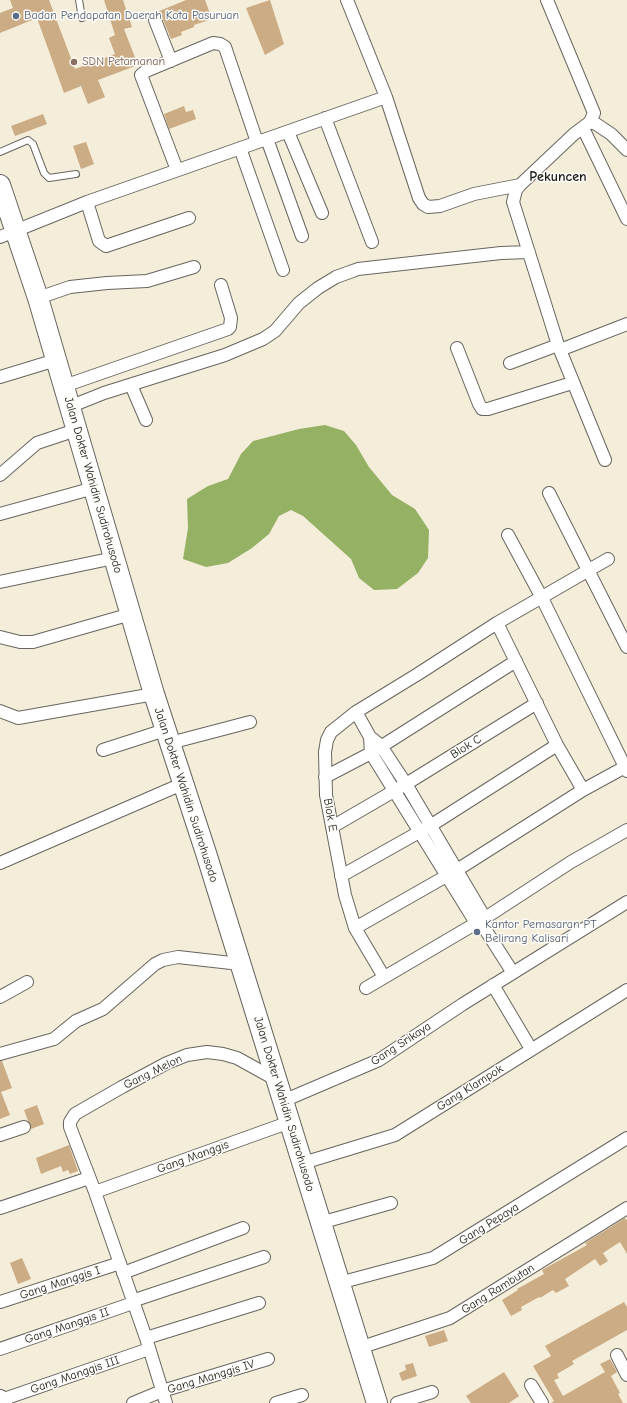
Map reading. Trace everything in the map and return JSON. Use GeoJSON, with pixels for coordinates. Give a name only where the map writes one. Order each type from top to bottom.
{"type":"FeatureCollection","features":[{"type":"Feature","properties":{"kind":"main road","name":"Jalan Dokter Wahidin Sudirohusodo"},"geometry":{"type":"LineString","coordinates":[[0,185],[7,234],[38,298],[154,694],[182,784],[206,853],[377,1403]]}},
{"type":"Feature","properties":{"kind":"street"},"geometry":{"type":"LineString","coordinates":[[347,0],[386,97],[419,198],[425,205],[432,207],[440,206],[474,194],[520,185]]}},
{"type":"Feature","properties":{"kind":"street"},"geometry":{"type":"LineString","coordinates":[[547,0],[594,112],[586,125],[520,185],[516,190],[513,202],[559,348],[572,383],[605,460]]}},
{"type":"Feature","properties":{"kind":"street"},"geometry":{"type":"LineString","coordinates":[[155,20],[171,61]]}},
{"type":"Feature","properties":{"kind":"street"},"geometry":{"type":"LineString","coordinates":[[177,170],[141,75],[146,71],[213,44],[220,44],[225,48],[302,236]]}},
{"type":"Feature","properties":{"kind":"street"},"geometry":{"type":"LineString","coordinates":[[7,234],[88,202],[386,97]]}},
{"type":"Feature","properties":{"kind":"street"},"geometry":{"type":"LineString","coordinates":[[325,118],[372,242]]}},
{"type":"Feature","properties":{"kind":"street"},"geometry":{"type":"LineString","coordinates":[[586,125],[596,124],[611,134],[627,150]]}},
{"type":"Feature","properties":{"kind":"street"},"geometry":{"type":"LineString","coordinates":[[586,125],[627,219]]}},
{"type":"Feature","properties":{"kind":"street"},"geometry":{"type":"LineString","coordinates":[[288,132],[322,213]]}},
{"type":"Feature","properties":{"kind":"street"},"geometry":{"type":"LineString","coordinates":[[240,148],[283,270]]}},
{"type":"Feature","properties":{"kind":"street"},"geometry":{"type":"LineString","coordinates":[[88,202],[99,241],[106,246],[189,218]]}},
{"type":"Feature","properties":{"kind":"street"},"geometry":{"type":"LineString","coordinates":[[70,407],[131,385],[225,355],[263,339],[275,330],[299,303],[318,288],[336,277],[358,269],[501,253],[529,252]]}},
{"type":"Feature","properties":{"kind":"street"},"geometry":{"type":"LineString","coordinates":[[38,298],[70,287],[147,281],[194,267]]}},
{"type":"Feature","properties":{"kind":"street"},"geometry":{"type":"LineString","coordinates":[[64,386],[228,329],[230,327],[231,318],[220,285]]}},
{"type":"Feature","properties":{"kind":"street"},"geometry":{"type":"LineString","coordinates":[[510,363],[559,348],[627,324]]}},
{"type":"Feature","properties":{"kind":"street"},"geometry":{"type":"LineString","coordinates":[[457,348],[482,409],[488,409],[572,383]]}},
{"type":"Feature","properties":{"kind":"street"},"geometry":{"type":"LineString","coordinates":[[0,377],[56,360]]}},
{"type":"Feature","properties":{"kind":"street"},"geometry":{"type":"LineString","coordinates":[[131,385],[146,420]]}},
{"type":"Feature","properties":{"kind":"street"},"geometry":{"type":"LineString","coordinates":[[0,475],[37,443],[76,430]]}},
{"type":"Feature","properties":{"kind":"street"},"geometry":{"type":"LineString","coordinates":[[0,514],[94,488]]}},
{"type":"Feature","properties":{"kind":"street"},"geometry":{"type":"LineString","coordinates":[[549,493],[627,647]]}},
{"type":"Feature","properties":{"kind":"street"},"geometry":{"type":"LineString","coordinates":[[355,928],[457,870],[583,790],[626,768],[542,598],[508,535]]}},
{"type":"Feature","properties":{"kind":"street"},"geometry":{"type":"LineString","coordinates":[[0,582],[114,558]]}},
{"type":"Feature","properties":{"kind":"street","name":"Blok E"},"geometry":{"type":"LineString","coordinates":[[384,977],[355,928],[340,876],[326,795],[325,777],[327,740],[331,732],[356,712],[497,623],[608,559]]}},
{"type":"Feature","properties":{"kind":"street"},"geometry":{"type":"LineString","coordinates":[[0,637],[20,642],[33,642],[131,614]]}},
{"type":"Feature","properties":{"kind":"street"},"geometry":{"type":"LineString","coordinates":[[497,623],[557,746],[583,790]]}},
{"type":"Feature","properties":{"kind":"street"},"geometry":{"type":"LineString","coordinates":[[325,777],[376,749],[516,661]]}},
{"type":"Feature","properties":{"kind":"street"},"geometry":{"type":"LineString","coordinates":[[0,711],[18,718],[154,694]]}},
{"type":"Feature","properties":{"kind":"street","name":"Blok C"},"geometry":{"type":"LineString","coordinates":[[332,827],[395,791],[537,703]]}},
{"type":"Feature","properties":{"kind":"street"},"geometry":{"type":"LineString","coordinates":[[356,712],[376,749],[395,791],[457,870],[482,923]]}},
{"type":"Feature","properties":{"kind":"street"},"geometry":{"type":"LineString","coordinates":[[103,750],[250,722]]}},
{"type":"Feature","properties":{"kind":"street"},"geometry":{"type":"LineString","coordinates":[[340,876],[425,829],[557,746]]}},
{"type":"Feature","properties":{"kind":"street"},"geometry":{"type":"LineString","coordinates":[[376,749],[406,784],[446,875],[482,923],[513,973]]}},
{"type":"Feature","properties":{"kind":"street"},"geometry":{"type":"LineString","coordinates":[[0,864],[182,784]]}},
{"type":"Feature","properties":{"kind":"street"},"geometry":{"type":"LineString","coordinates":[[366,988],[482,923],[571,862],[627,830]]}},
{"type":"Feature","properties":{"kind":"street","name":"Gang Srikaya"},"geometry":{"type":"LineString","coordinates":[[283,1101],[369,1065],[493,985],[627,902]]}},
{"type":"Feature","properties":{"kind":"street"},"geometry":{"type":"LineString","coordinates":[[0,1053],[54,1039],[76,1021],[103,1009],[155,964],[163,960],[178,957],[240,964]]}},
{"type":"Feature","properties":{"kind":"street"},"geometry":{"type":"LineString","coordinates":[[0,997],[27,982]]}},
{"type":"Feature","properties":{"kind":"street"},"geometry":{"type":"LineString","coordinates":[[493,985],[531,1049]]}},
{"type":"Feature","properties":{"kind":"street","name":"Gang Klampok"},"geometry":{"type":"LineString","coordinates":[[303,1163],[391,1136],[627,990]]}},
{"type":"Feature","properties":{"kind":"street","name":"Gang Melon"},"geometry":{"type":"LineString","coordinates":[[88,1178],[71,1131],[70,1122],[75,1114],[167,1063],[187,1055],[206,1052],[223,1054],[237,1058],[275,1078]]}},
{"type":"Feature","properties":{"kind":"street","name":"Gang Manggis"},"geometry":{"type":"LineString","coordinates":[[95,1192],[290,1122]]}},
{"type":"Feature","properties":{"kind":"street"},"geometry":{"type":"LineString","coordinates":[[0,1135],[24,1127]]}},
{"type":"Feature","properties":{"kind":"street","name":"Gang Pepaya"},"geometry":{"type":"LineString","coordinates":[[339,1284],[428,1259],[627,1138]]}},
{"type":"Feature","properties":{"kind":"street"},"geometry":{"type":"LineString","coordinates":[[0,1208],[88,1178],[95,1192],[122,1268],[164,1397]]}},
{"type":"Feature","properties":{"kind":"street"},"geometry":{"type":"LineString","coordinates":[[320,1222],[391,1203]]}},
{"type":"Feature","properties":{"kind":"street","name":"Gang Rambutan"},"geometry":{"type":"LineString","coordinates":[[359,1348],[445,1320],[627,1208]]}},
{"type":"Feature","properties":{"kind":"street","name":"Gang Manggis I"},"geometry":{"type":"LineString","coordinates":[[0,1302],[122,1268],[243,1228]]}},
{"type":"Feature","properties":{"kind":"street","name":"Gang Manggis II"},"geometry":{"type":"LineString","coordinates":[[0,1349],[264,1257]]}},
{"type":"Feature","properties":{"kind":"street","name":"Gang Manggis III"},"geometry":{"type":"LineString","coordinates":[[1,1401],[259,1303]]}},
{"type":"Feature","properties":{"kind":"street"},"geometry":{"type":"LineString","coordinates":[[617,1355],[627,1374]]}},
{"type":"Feature","properties":{"kind":"street","name":"Gang Manggis IV"},"geometry":{"type":"LineString","coordinates":[[133,1403],[164,1397],[268,1359]]}},
{"type":"Feature","properties":{"kind":"street"},"geometry":{"type":"LineString","coordinates":[[531,1385],[542,1403]]}},
{"type":"Feature","properties":{"kind":"street"},"geometry":{"type":"LineString","coordinates":[[397,1403],[432,1392]]}},
{"type":"Feature","properties":{"kind":"street"},"geometry":{"type":"LineString","coordinates":[[276,1403],[302,1395]]}},
{"type":"Feature","properties":{"kind":"lane"},"geometry":{"type":"LineString","coordinates":[[79,0],[82,18]]}},
{"type":"Feature","properties":{"kind":"lane"},"geometry":{"type":"LineString","coordinates":[[0,152],[28,140],[33,144],[44,173],[49,178],[76,174]]}},
{"type":"Feature","properties":{"kind":"green space"},"geometry":{"type":"Polygon","coordinates":[[[325,425],[344,431],[356,445],[369,467],[392,495],[415,509],[429,530],[428,558],[418,573],[397,589],[374,590],[359,578],[351,559],[303,516],[291,510],[279,516],[269,534],[252,548],[228,563],[206,567],[183,559],[188,528],[187,499],[208,486],[228,479],[241,454],[253,441],[299,429],[325,425]]]}},
{"type":"Feature","properties":{"kind":"building"},"geometry":{"type":"Polygon","coordinates":[[[10,0],[49,0],[75,69],[115,54],[109,38],[115,35],[104,0],[123,0],[132,27],[124,29],[138,65],[98,80],[105,97],[88,104],[81,86],[64,93],[37,18],[0,33],[0,13],[13,8],[10,0]]]}},
{"type":"Feature","properties":{"kind":"building"},"geometry":{"type":"Polygon","coordinates":[[[186,0],[205,0],[212,19],[194,25],[194,27],[181,32],[182,35],[171,39],[162,17],[157,12],[186,0]]]}},
{"type":"Feature","properties":{"kind":"building"},"geometry":{"type":"Polygon","coordinates":[[[270,0],[284,44],[265,55],[246,8],[270,0]]]}},
{"type":"Feature","properties":{"kind":"building"},"geometry":{"type":"Polygon","coordinates":[[[184,106],[186,112],[193,110],[196,119],[169,129],[164,114],[184,106]]]}},
{"type":"Feature","properties":{"kind":"building"},"geometry":{"type":"Polygon","coordinates":[[[43,114],[47,124],[15,136],[11,126],[43,114]]]}},
{"type":"Feature","properties":{"kind":"building"},"geometry":{"type":"Polygon","coordinates":[[[86,142],[94,164],[81,169],[73,146],[86,142]]]}},
{"type":"Feature","properties":{"kind":"building"},"geometry":{"type":"Polygon","coordinates":[[[0,1061],[2,1061],[12,1088],[1,1092],[10,1115],[0,1119],[0,1061]]]}},
{"type":"Feature","properties":{"kind":"building"},"geometry":{"type":"Polygon","coordinates":[[[37,1105],[44,1124],[31,1129],[24,1110],[37,1105]]]}},
{"type":"Feature","properties":{"kind":"building"},"geometry":{"type":"Polygon","coordinates":[[[69,1145],[78,1171],[70,1174],[68,1170],[63,1172],[61,1166],[41,1174],[36,1158],[69,1145]]]}},
{"type":"Feature","properties":{"kind":"building"},"geometry":{"type":"Polygon","coordinates":[[[625,1218],[627,1221],[627,1254],[620,1242],[603,1253],[608,1261],[600,1266],[595,1259],[565,1279],[569,1286],[556,1293],[553,1290],[540,1298],[539,1297],[521,1307],[522,1310],[511,1316],[502,1300],[518,1290],[517,1289],[544,1274],[542,1270],[587,1245],[585,1243],[625,1218]]]}},
{"type":"Feature","properties":{"kind":"building"},"geometry":{"type":"Polygon","coordinates":[[[22,1258],[31,1279],[18,1284],[10,1263],[22,1258]]]}},
{"type":"Feature","properties":{"kind":"building"},"geometry":{"type":"Polygon","coordinates":[[[624,1302],[627,1307],[627,1330],[572,1361],[574,1364],[557,1374],[559,1378],[554,1380],[563,1396],[605,1372],[600,1364],[610,1359],[617,1372],[611,1376],[620,1393],[618,1394],[623,1403],[551,1403],[554,1401],[533,1366],[551,1356],[545,1346],[624,1302]]]}},
{"type":"Feature","properties":{"kind":"building"},"geometry":{"type":"Polygon","coordinates":[[[444,1330],[448,1341],[429,1347],[425,1336],[444,1330]]]}},
{"type":"Feature","properties":{"kind":"building"},"geometry":{"type":"Polygon","coordinates":[[[413,1363],[417,1376],[402,1381],[399,1373],[406,1370],[405,1365],[413,1363]]]}},
{"type":"Feature","properties":{"kind":"building"},"geometry":{"type":"Polygon","coordinates":[[[504,1372],[519,1396],[509,1403],[471,1403],[466,1396],[504,1372]]]}},
{"type":"Feature","properties":{"kind":"place","name":"Badan Pendapatan Daerah Kota Pasuruan"},"geometry":{"type":"Point","coordinates":[16,16]}},
{"type":"Feature","properties":{"kind":"place","name":"SDN Petamanan"},"geometry":{"type":"Point","coordinates":[74,62]}},
{"type":"Feature","properties":{"kind":"place","name":"Kantor Pemasaran PT Belirang Kalisari"},"geometry":{"type":"Point","coordinates":[477,932]}},
{"type":"Feature","properties":{"kind":"district","name":"Pekuncen"},"geometry":{"type":"Point","coordinates":[558,177]}}]}
